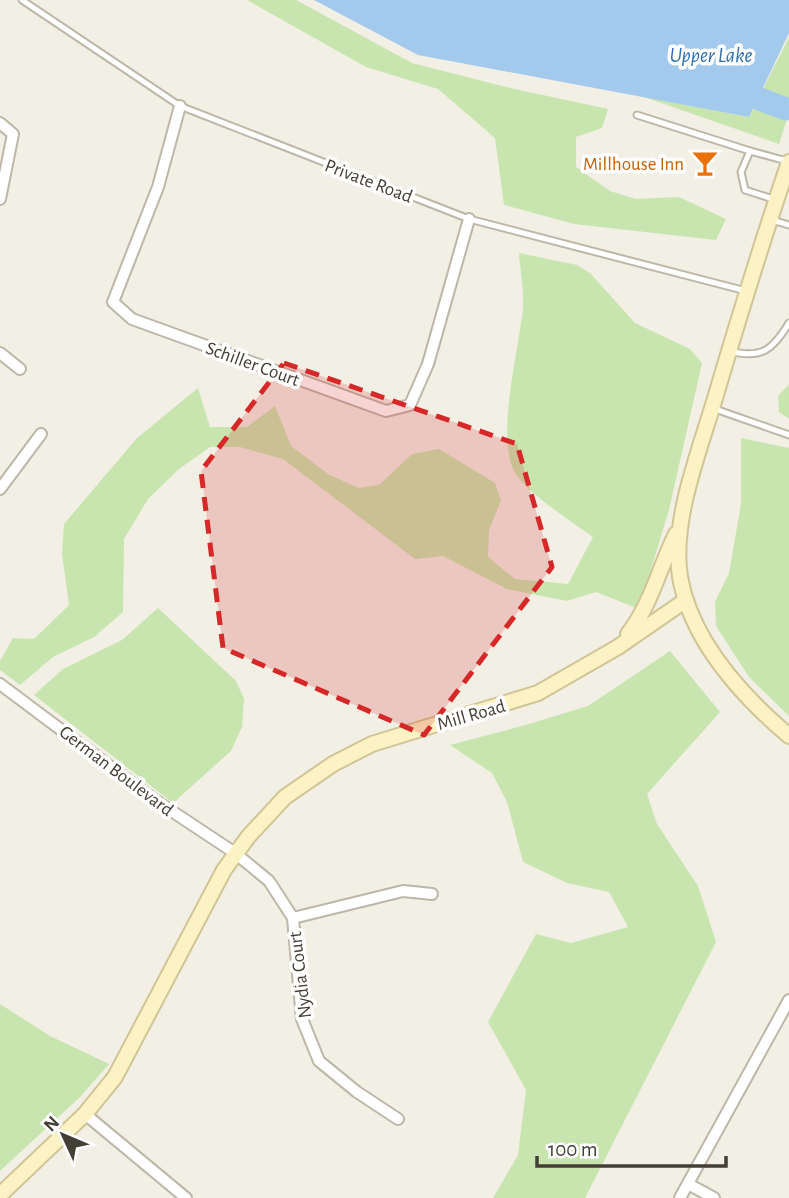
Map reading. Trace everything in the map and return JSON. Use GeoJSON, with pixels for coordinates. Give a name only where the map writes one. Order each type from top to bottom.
{"type":"FeatureCollection","features":[{"type":"Feature","properties":{"kind":"main road"},"geometry":{"type":"LineString","coordinates":[[789,161],[746,291],[691,479],[678,559],[686,600],[696,625],[736,684],[760,711],[789,736]]}},
{"type":"Feature","properties":{"kind":"main road"},"geometry":{"type":"LineString","coordinates":[[618,647],[645,611],[667,553],[682,523]]}},
{"type":"Feature","properties":{"kind":"main road","name":"Mill Road"},"geometry":{"type":"LineString","coordinates":[[0,1195],[85,1114],[124,1063],[235,853],[278,803],[332,764],[394,736],[538,693],[618,647],[686,600]]}},
{"type":"Feature","properties":{"kind":"street","name":"Schiller Court"},"geometry":{"type":"LineString","coordinates":[[180,106],[158,187],[113,302],[132,319],[386,411],[410,405],[429,364],[469,219]]}},
{"type":"Feature","properties":{"kind":"street"},"geometry":{"type":"LineString","coordinates":[[0,123],[13,134],[0,199]]}},
{"type":"Feature","properties":{"kind":"street"},"geometry":{"type":"LineString","coordinates":[[0,354],[20,369]]}},
{"type":"Feature","properties":{"kind":"street"},"geometry":{"type":"LineString","coordinates":[[0,489],[41,434]]}},
{"type":"Feature","properties":{"kind":"street","name":"German Boulevard"},"geometry":{"type":"LineString","coordinates":[[0,684],[152,798],[235,853]]}},
{"type":"Feature","properties":{"kind":"street","name":"Nydia Court"},"geometry":{"type":"LineString","coordinates":[[235,853],[269,881],[293,918],[302,1019],[319,1061],[356,1092],[398,1119]]}},
{"type":"Feature","properties":{"kind":"street"},"geometry":{"type":"LineString","coordinates":[[293,918],[403,891],[432,894]]}},
{"type":"Feature","properties":{"kind":"street"},"geometry":{"type":"LineString","coordinates":[[680,1198],[789,1000]]}},
{"type":"Feature","properties":{"kind":"street"},"geometry":{"type":"LineString","coordinates":[[85,1114],[186,1198]]}},
{"type":"Feature","properties":{"kind":"street"},"geometry":{"type":"LineString","coordinates":[[688,1184],[714,1198]]}},
{"type":"Feature","properties":{"kind":"lane","name":"Private Road"},"geometry":{"type":"LineString","coordinates":[[22,0],[180,106],[469,219],[746,291]]}},
{"type":"Feature","properties":{"kind":"lane"},"geometry":{"type":"LineString","coordinates":[[637,115],[789,161]]}},
{"type":"Feature","properties":{"kind":"lane"},"geometry":{"type":"LineString","coordinates":[[750,151],[741,172],[745,190],[776,200]]}},
{"type":"Feature","properties":{"kind":"lane"},"geometry":{"type":"LineString","coordinates":[[770,219],[789,225]]}},
{"type":"Feature","properties":{"kind":"lane"},"geometry":{"type":"LineString","coordinates":[[729,351],[750,356],[764,352],[774,344],[789,323]]}},
{"type":"Feature","properties":{"kind":"lane"},"geometry":{"type":"LineString","coordinates":[[712,408],[789,435]]}},
{"type":"Feature","properties":{"kind":"highlighted area"},"geometry":{"type":"Polygon","coordinates":[[[284,363],[517,444],[552,567],[424,735],[223,648],[201,471],[284,363]]]}},
{"type":"Feature","properties":{"kind":"green space"},"geometry":{"type":"Polygon","coordinates":[[[247,0],[296,0],[412,63],[608,109],[602,128],[576,137],[576,167],[610,191],[636,199],[679,197],[726,219],[716,240],[574,224],[504,205],[495,138],[438,89],[366,67],[247,0]]]}},
{"type":"Feature","properties":{"kind":"green space"},"geometry":{"type":"Polygon","coordinates":[[[789,37],[789,113],[779,144],[644,97],[749,117],[789,37]]]}},
{"type":"Feature","properties":{"kind":"green space"},"geometry":{"type":"Polygon","coordinates":[[[519,253],[577,265],[590,273],[635,323],[690,349],[702,363],[669,510],[639,609],[596,592],[567,601],[507,589],[443,556],[415,559],[283,459],[240,447],[210,447],[179,469],[148,499],[124,539],[123,612],[94,637],[53,657],[20,685],[0,670],[0,661],[13,638],[34,639],[69,605],[62,554],[64,524],[137,438],[198,388],[210,427],[247,427],[275,406],[291,446],[328,474],[358,488],[379,485],[412,454],[439,449],[495,483],[501,500],[489,530],[488,557],[515,579],[568,584],[593,537],[524,484],[510,461],[507,441],[510,394],[523,307],[519,253]]]}},
{"type":"Feature","properties":{"kind":"green space"},"geometry":{"type":"Polygon","coordinates":[[[789,384],[789,419],[779,412],[778,396],[789,384]]]}},
{"type":"Feature","properties":{"kind":"green space"},"geometry":{"type":"Polygon","coordinates":[[[741,438],[789,448],[789,716],[749,677],[716,626],[715,602],[729,573],[741,504],[741,438]]]}},
{"type":"Feature","properties":{"kind":"green space"},"geometry":{"type":"Polygon","coordinates":[[[158,608],[236,681],[244,699],[242,727],[231,751],[173,803],[34,695],[63,669],[122,640],[158,608]]]}},
{"type":"Feature","properties":{"kind":"green space"},"geometry":{"type":"Polygon","coordinates":[[[670,651],[720,712],[647,794],[657,824],[698,886],[716,942],[585,1198],[493,1198],[518,1155],[526,1090],[488,1022],[536,934],[571,943],[628,927],[609,892],[567,883],[523,862],[507,802],[492,773],[450,745],[588,706],[670,651]]]}},
{"type":"Feature","properties":{"kind":"green space"},"geometry":{"type":"Polygon","coordinates":[[[0,1004],[50,1036],[109,1064],[80,1097],[0,1171],[0,1004]]]}},
{"type":"Feature","properties":{"kind":"water","name":"Upper Lake"},"geometry":{"type":"Polygon","coordinates":[[[314,0],[789,0],[789,33],[749,117],[418,55],[314,0]]]}},
{"type":"Feature","properties":{"kind":"waterway"},"geometry":{"type":"LineString","coordinates":[[731,83],[757,98],[786,109]]}},
{"type":"Feature","properties":{"kind":"place","name":"Millhouse Inn"},"geometry":{"type":"Point","coordinates":[705,163]}}]}
